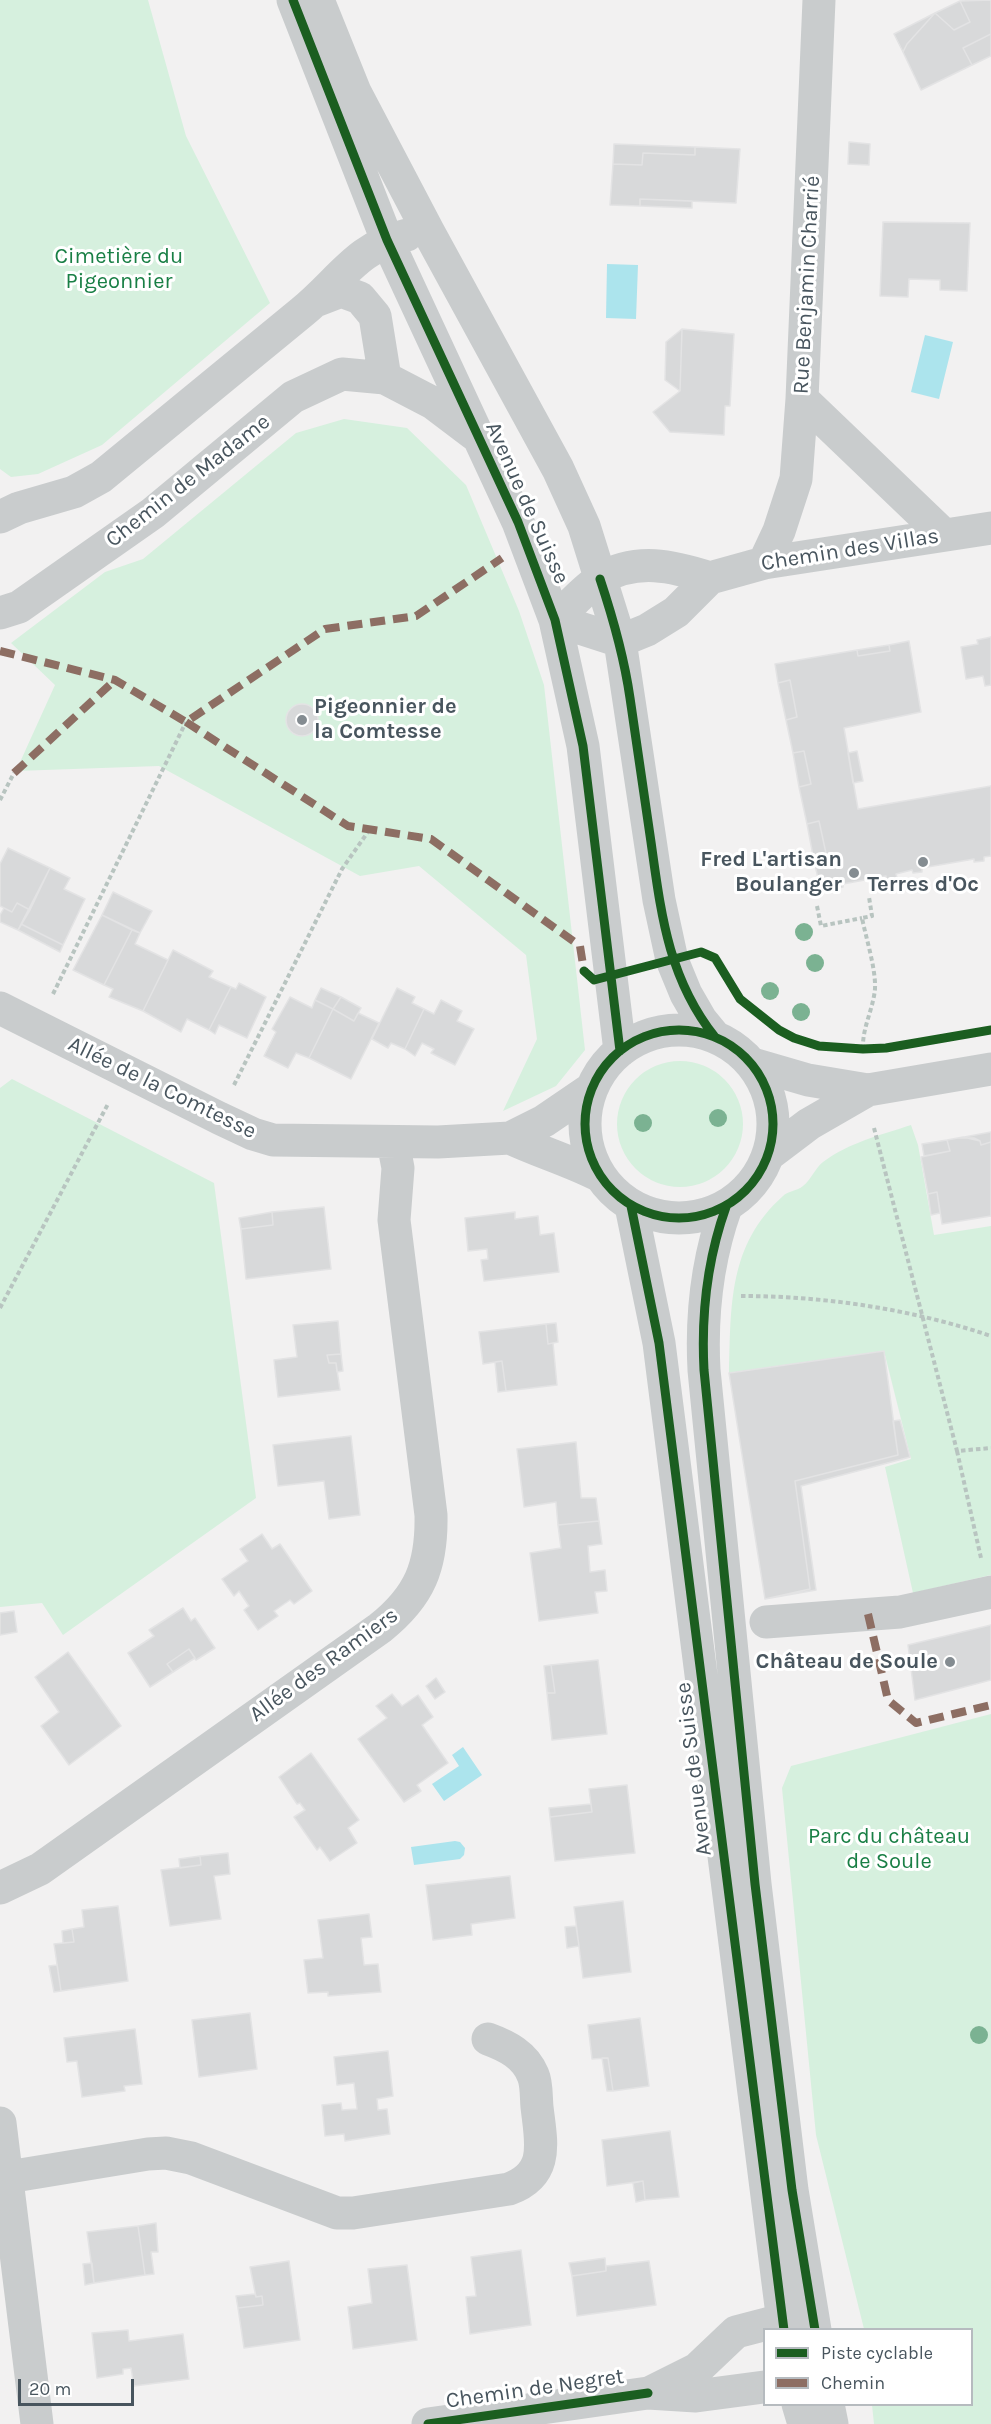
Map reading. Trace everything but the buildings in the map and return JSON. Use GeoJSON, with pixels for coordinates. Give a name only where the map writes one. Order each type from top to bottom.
{"type":"FeatureCollection","features":[{"type":"Feature","properties":{"kind":"street","name":"Avenue de Suisse"},"geometry":{"type":"LineString","coordinates":[[293,0],[387,240],[476,436],[518,522],[555,620],[583,746],[620,1051]]}},
{"type":"Feature","properties":{"kind":"street","name":"Avenue de Suisse"},"geometry":{"type":"LineString","coordinates":[[318,0],[355,92],[558,469],[584,526],[620,641],[659,900],[672,960],[686,994],[701,1020],[715,1037]]}},
{"type":"Feature","properties":{"kind":"street","name":"Rue Benjamin Charrié"},"geometry":{"type":"LineString","coordinates":[[764,563],[779,531],[796,478],[802,399],[819,0]]}},
{"type":"Feature","properties":{"kind":"street"},"geometry":{"type":"LineString","coordinates":[[0,517],[19,508],[74,492],[101,477],[315,301],[354,260],[387,240],[428,231]]}},
{"type":"Feature","properties":{"kind":"street"},"geometry":{"type":"LineString","coordinates":[[315,301],[341,291],[360,298],[375,316],[385,378]]}},
{"type":"Feature","properties":{"kind":"street","name":"Chemin de Madame"},"geometry":{"type":"LineString","coordinates":[[0,613],[19,607],[153,513],[293,397],[342,374],[385,378],[433,403],[476,436]]}},
{"type":"Feature","properties":{"kind":"street"},"geometry":{"type":"LineString","coordinates":[[802,399],[943,534]]}},
{"type":"Feature","properties":{"kind":"street","name":"Chemin des Villas"},"geometry":{"type":"LineString","coordinates":[[620,641],[647,630],[676,612],[710,578],[764,563],[991,528]]}},
{"type":"Feature","properties":{"kind":"street"},"geometry":{"type":"LineString","coordinates":[[620,641],[555,620],[600,579],[635,565],[681,569],[710,578]]}},
{"type":"Feature","properties":{"kind":"street","name":"Allée de la Comtesse"},"geometry":{"type":"LineString","coordinates":[[0,1008],[219,1118],[273,1140],[393,1142],[510,1138],[544,1121],[591,1089]]}},
{"type":"Feature","properties":{"kind":"street"},"geometry":{"type":"LineString","coordinates":[[665,1031],[696,1031],[715,1037],[735,1048],[753,1064],[765,1084],[774,1106],[775,1129],[768,1155],[752,1185],[726,1207],[708,1215],[688,1219],[669,1219],[649,1214],[631,1206],[614,1193],[600,1176],[590,1157],[585,1135],[585,1112],[591,1089],[603,1068],[620,1051],[637,1040],[665,1031]]}},
{"type":"Feature","properties":{"kind":"street"},"geometry":{"type":"LineString","coordinates":[[753,1064],[807,1080],[868,1090],[991,1069]]}},
{"type":"Feature","properties":{"kind":"street"},"geometry":{"type":"LineString","coordinates":[[768,1155],[809,1124],[868,1090]]}},
{"type":"Feature","properties":{"kind":"street","name":"Allée de la Comtesse"},"geometry":{"type":"LineString","coordinates":[[510,1138],[535,1150],[571,1161],[600,1176]]}},
{"type":"Feature","properties":{"kind":"street","name":"Allée des Ramiers"},"geometry":{"type":"LineString","coordinates":[[0,1888],[40,1869],[380,1628],[395,1616],[416,1590],[428,1561],[431,1515],[394,1220],[398,1168],[393,1142]]}},
{"type":"Feature","properties":{"kind":"street","name":"Avenue de Suisse"},"geometry":{"type":"LineString","coordinates":[[631,1206],[659,1343],[787,2326]]}},
{"type":"Feature","properties":{"kind":"street"},"geometry":{"type":"LineString","coordinates":[[726,1207],[709,1267],[705,1294],[702,1329],[704,1370],[755,1884],[792,2190],[815,2328]]}},
{"type":"Feature","properties":{"kind":"street"},"geometry":{"type":"LineString","coordinates":[[766,1622],[900,1612],[990,1592]]}},
{"type":"Feature","properties":{"kind":"street"},"geometry":{"type":"LineString","coordinates":[[8,2177],[166,2153],[191,2158],[337,2213],[353,2213],[509,2189],[526,2181],[533,2174],[541,2156],[534,2076],[517,2053],[488,2039]]}},
{"type":"Feature","properties":{"kind":"street"},"geometry":{"type":"LineString","coordinates":[[0,2123],[37,2424]]}},
{"type":"Feature","properties":{"kind":"street","name":"Chemin de Negret"},"geometry":{"type":"LineString","coordinates":[[770,2328],[787,2326]]}},
{"type":"Feature","properties":{"kind":"street","name":"Chemin de Negret"},"geometry":{"type":"LineString","coordinates":[[648,2393],[697,2368],[736,2332],[763,2329]]}},
{"type":"Feature","properties":{"kind":"street","name":"Chemin de Negret"},"geometry":{"type":"LineString","coordinates":[[428,2424],[648,2393],[696,2396],[763,2387]]}},
{"type":"Feature","properties":{"kind":"street"},"geometry":{"type":"LineString","coordinates":[[799,2406],[804,2424]]}},
{"type":"Feature","properties":{"kind":"street"},"geometry":{"type":"LineString","coordinates":[[828,2406],[832,2424]]}},
{"type":"Feature","properties":{"kind":"path"},"geometry":{"type":"LineString","coordinates":[[37,1027],[186,722]]}},
{"type":"Feature","properties":{"kind":"path"},"geometry":{"type":"LineString","coordinates":[[0,800],[14,773]]}},
{"type":"Feature","properties":{"kind":"path"},"geometry":{"type":"LineString","coordinates":[[219,1118],[342,869],[370,829]]}},
{"type":"Feature","properties":{"kind":"path"},"geometry":{"type":"LineString","coordinates":[[817,906],[821,926],[872,915],[869,897]]}},
{"type":"Feature","properties":{"kind":"path"},"geometry":{"type":"LineString","coordinates":[[861,918],[875,985],[874,997],[863,1035],[863,1049]]}},
{"type":"Feature","properties":{"kind":"path"},"geometry":{"type":"LineString","coordinates":[[852,1048],[875,1049]]}},
{"type":"Feature","properties":{"kind":"path"},"geometry":{"type":"LineString","coordinates":[[0,1308],[126,1071]]}},
{"type":"Feature","properties":{"kind":"path"},"geometry":{"type":"LineString","coordinates":[[873,1127],[957,1451],[990,1592]]}},
{"type":"Feature","properties":{"kind":"path"},"geometry":{"type":"LineString","coordinates":[[705,1294],[766,1296],[880,1308],[923,1316],[991,1336]]}},
{"type":"Feature","properties":{"kind":"path"},"geometry":{"type":"LineString","coordinates":[[957,1451],[991,1448]]}},
{"type":"Feature","properties":{"kind":"green space","name":"Cimetière du Pigeonnier"},"geometry":{"type":"Polygon","coordinates":[[[0,0],[148,0],[186,136],[270,303],[102,445],[38,474],[11,477],[0,469],[0,0]]]}},
{"type":"Feature","properties":{"kind":"green space"},"geometry":{"type":"Polygon","coordinates":[[[344,419],[407,428],[466,485],[519,611],[544,685],[585,1050],[556,1086],[503,1111],[537,1039],[526,955],[419,866],[360,876],[159,766],[16,771],[55,685],[11,643],[105,572],[143,559],[296,433],[344,419]]]}},
{"type":"Feature","properties":{"kind":"green space"},"geometry":{"type":"Polygon","coordinates":[[[680,1061],[704,1066],[724,1080],[738,1100],[743,1124],[738,1148],[724,1168],[704,1182],[680,1187],[656,1182],[636,1168],[622,1148],[617,1124],[622,1100],[636,1080],[656,1066],[680,1061]]]}},
{"type":"Feature","properties":{"kind":"green space"},"geometry":{"type":"Polygon","coordinates":[[[12,1079],[214,1183],[256,1498],[63,1635],[42,1603],[0,1607],[0,1088],[12,1079]]]}},
{"type":"Feature","properties":{"kind":"green space"},"geometry":{"type":"Polygon","coordinates":[[[911,1125],[918,1145],[934,1235],[991,1226],[991,1575],[913,1593],[885,1467],[911,1459],[884,1351],[729,1373],[732,1300],[736,1278],[742,1256],[765,1215],[785,1194],[803,1186],[820,1165],[833,1155],[866,1140],[911,1125]]]}},
{"type":"Feature","properties":{"kind":"green space","name":"Parc du château de Soule"},"geometry":{"type":"Polygon","coordinates":[[[991,1714],[991,2424],[874,2424],[872,2406],[973,2406],[973,2328],[864,2328],[816,2135],[782,1788],[791,1766],[991,1714]]]}},
{"type":"Feature","properties":{"kind":"water"},"geometry":{"type":"Polygon","coordinates":[[[607,264],[638,265],[636,319],[606,318],[607,264]]]}},
{"type":"Feature","properties":{"kind":"water"},"geometry":{"type":"Polygon","coordinates":[[[925,335],[953,342],[939,399],[911,392],[925,335]]]}},
{"type":"Feature","properties":{"kind":"water"},"geometry":{"type":"Polygon","coordinates":[[[463,1747],[482,1775],[444,1801],[432,1784],[459,1766],[452,1755],[463,1747]]]}},
{"type":"Feature","properties":{"kind":"water"},"geometry":{"type":"Polygon","coordinates":[[[460,1842],[465,1848],[464,1855],[460,1859],[414,1865],[411,1847],[460,1842]]]}},
{"type":"Feature","properties":{"kind":"marked path"},"geometry":{"type":"LineString","coordinates":[[0,651],[115,680],[186,722],[325,629],[416,616],[502,558]]}},
{"type":"Feature","properties":{"kind":"marked path"},"geometry":{"type":"LineString","coordinates":[[14,773],[115,680]]}},
{"type":"Feature","properties":{"kind":"marked path"},"geometry":{"type":"LineString","coordinates":[[186,722],[348,826],[431,839],[580,946],[586,973]]}},
{"type":"Feature","properties":{"kind":"marked path"},"geometry":{"type":"LineString","coordinates":[[868,1614],[888,1700],[916,1723],[991,1705]]}},
{"type":"Feature","properties":{"kind":"cycle path"},"geometry":{"type":"LineString","coordinates":[[293,0],[387,240],[518,522],[555,620],[583,746],[620,1051]]}},
{"type":"Feature","properties":{"kind":"cycle path"},"geometry":{"type":"LineString","coordinates":[[600,579],[618,637],[628,682],[659,894],[669,944],[687,992],[699,1015],[715,1037]]}},
{"type":"Feature","properties":{"kind":"cycle path"},"geometry":{"type":"LineString","coordinates":[[584,971],[594,980],[701,952],[715,958],[740,999],[779,1030],[794,1038],[819,1046],[886,1048],[991,1030]]}},
{"type":"Feature","properties":{"kind":"cycle path"},"geometry":{"type":"LineString","coordinates":[[688,1030],[724,1041],[746,1057],[758,1072],[766,1088],[772,1106],[773,1124],[772,1142],[766,1160],[758,1176],[746,1191],[731,1203],[715,1211],[697,1217],[670,1218],[634,1207],[606,1184],[596,1169],[586,1142],[585,1115],[596,1079],[619,1051],[634,1041],[661,1031],[688,1030]]}},
{"type":"Feature","properties":{"kind":"cycle path"},"geometry":{"type":"LineString","coordinates":[[631,1206],[659,1343],[784,2328]]}},
{"type":"Feature","properties":{"kind":"cycle path"},"geometry":{"type":"LineString","coordinates":[[726,1207],[714,1247],[707,1287],[704,1370],[755,1884],[792,2190],[815,2328]]}},
{"type":"Feature","properties":{"kind":"cycle path"},"geometry":{"type":"LineString","coordinates":[[428,2424],[648,2393]]}},
{"type":"Feature","properties":{"kind":"place","name":"Pigeonnier de la Comtesse"},"geometry":{"type":"Point","coordinates":[302,720]}},
{"type":"Feature","properties":{"kind":"place","name":"Terres d'Oc"},"geometry":{"type":"Point","coordinates":[923,862]}},
{"type":"Feature","properties":{"kind":"place","name":"Fred L'artisan Boulanger"},"geometry":{"type":"Point","coordinates":[854,873]}},
{"type":"Feature","properties":{"kind":"place","name":"Château de Soule"},"geometry":{"type":"Point","coordinates":[950,1662]}}]}
